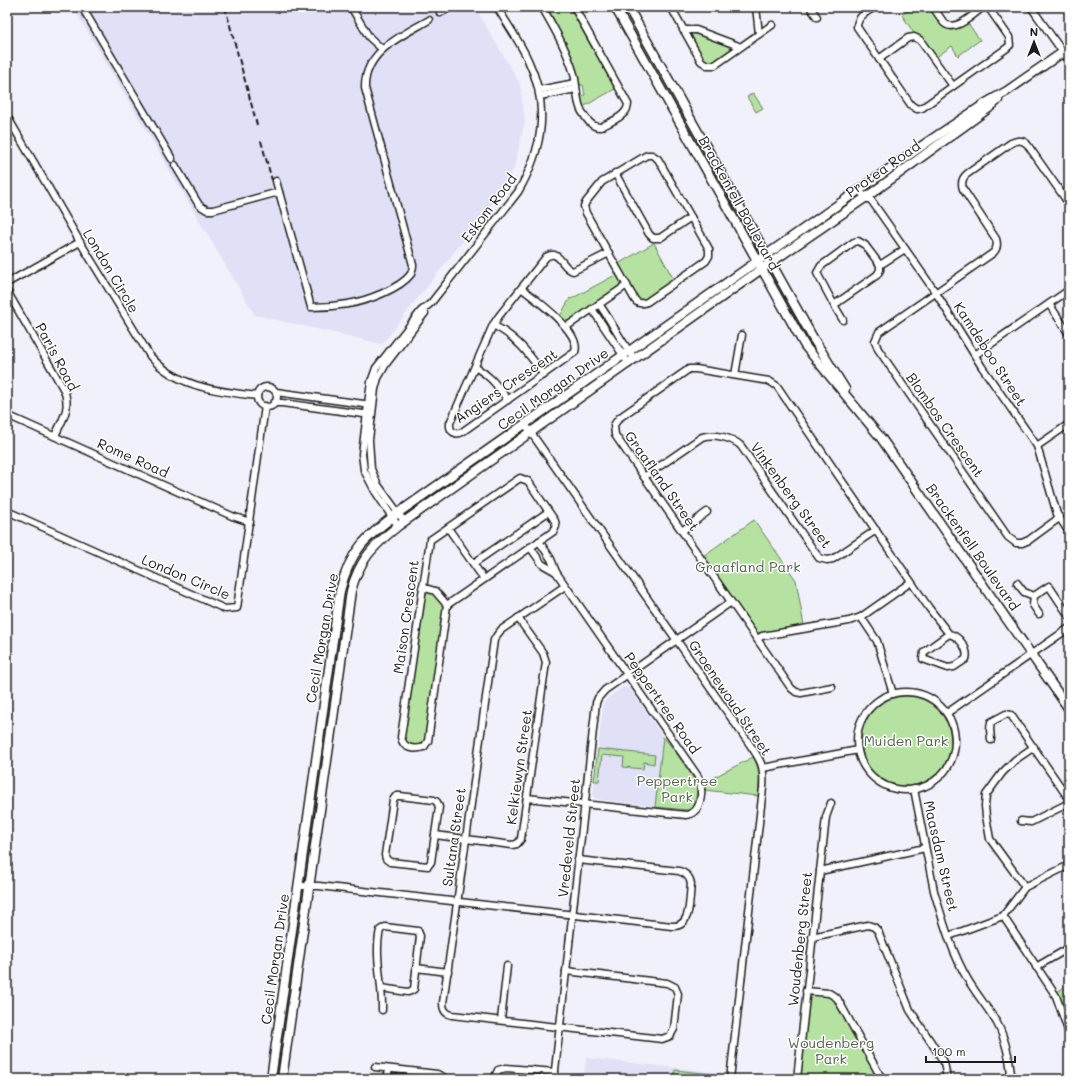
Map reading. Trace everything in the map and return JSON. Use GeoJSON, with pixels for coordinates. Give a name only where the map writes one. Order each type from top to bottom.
{"type":"FeatureCollection","features":[{"type":"Feature","properties":{"kind":"street"},"geometry":{"type":"LineString","coordinates":[[82,7],[199,205],[207,210],[213,210],[279,192]]}},
{"type":"Feature","properties":{"kind":"street"},"geometry":{"type":"LineString","coordinates":[[351,7],[368,37],[382,49]]}},
{"type":"Feature","properties":{"kind":"street"},"geometry":{"type":"LineString","coordinates":[[440,13],[451,7]]}},
{"type":"Feature","properties":{"kind":"street","name":"Eskom Road"},"geometry":{"type":"LineString","coordinates":[[401,524],[396,515],[371,484],[364,470],[362,454],[376,383],[381,371],[424,315],[431,303],[513,199],[523,184],[535,155],[541,133],[542,120],[540,93],[535,76],[528,58],[497,7]]}},
{"type":"Feature","properties":{"kind":"street"},"geometry":{"type":"LineString","coordinates":[[542,7],[558,34],[574,74],[580,108],[591,124],[594,126],[603,126],[624,114],[628,108],[627,102],[574,7]]}},
{"type":"Feature","properties":{"kind":"street","name":"Brackenfell Boulevard"},"geometry":{"type":"LineString","coordinates":[[615,7],[761,270],[805,346],[888,448],[1069,709]]}},
{"type":"Feature","properties":{"kind":"street","name":"Brackenfell Boulevard"},"geometry":{"type":"LineString","coordinates":[[628,7],[770,263],[852,402]]}},
{"type":"Feature","properties":{"kind":"street"},"geometry":{"type":"LineString","coordinates":[[671,7],[701,61],[707,65],[715,64],[772,25]]}},
{"type":"Feature","properties":{"kind":"street"},"geometry":{"type":"LineString","coordinates":[[756,7],[759,34]]}},
{"type":"Feature","properties":{"kind":"street"},"geometry":{"type":"LineString","coordinates":[[810,7],[817,17]]}},
{"type":"Feature","properties":{"kind":"street"},"geometry":{"type":"LineString","coordinates":[[875,7],[859,18],[857,24],[858,29],[911,105],[915,108],[922,108],[1010,45],[1009,36],[988,7]]}},
{"type":"Feature","properties":{"kind":"street"},"geometry":{"type":"LineString","coordinates":[[933,7],[944,23],[947,26],[952,27],[958,25],[983,7]]}},
{"type":"Feature","properties":{"kind":"street"},"geometry":{"type":"LineString","coordinates":[[1031,7],[1066,50],[1069,61]]}},
{"type":"Feature","properties":{"kind":"street"},"geometry":{"type":"LineString","coordinates":[[276,181],[311,307],[348,304],[366,299],[392,289],[411,274],[413,265],[365,88],[368,70],[373,60],[382,49],[429,20]]}},
{"type":"Feature","properties":{"kind":"street"},"geometry":{"type":"LineString","coordinates":[[683,30],[696,30],[736,44],[740,47]]}},
{"type":"Feature","properties":{"kind":"street"},"geometry":{"type":"LineString","coordinates":[[879,59],[908,38],[916,38],[920,40],[953,86]]}},
{"type":"Feature","properties":{"kind":"street","name":"Protea Road"},"geometry":{"type":"LineString","coordinates":[[757,262],[863,187],[1066,50]]}},
{"type":"Feature","properties":{"kind":"street"},"geometry":{"type":"LineString","coordinates":[[540,93],[576,86]]}},
{"type":"Feature","properties":{"kind":"street","name":"Protea Road"},"geometry":{"type":"LineString","coordinates":[[761,270],[870,197],[989,108],[1007,91]]}},
{"type":"Feature","properties":{"kind":"street","name":"London Circle"},"geometry":{"type":"LineString","coordinates":[[7,116],[142,345],[156,363],[190,384],[214,390],[257,396]]}},
{"type":"Feature","properties":{"kind":"street","name":"Blombos Crescent"},"geometry":{"type":"LineString","coordinates":[[1059,518],[1026,542],[1016,543],[1008,537],[876,347],[876,338],[879,332],[996,250],[996,239],[963,189],[962,182],[964,176],[1011,143],[1021,140],[1028,144],[1069,204]]}},
{"type":"Feature","properties":{"kind":"street"},"geometry":{"type":"LineString","coordinates":[[647,155],[655,155],[691,217],[709,249],[710,254],[708,259],[645,303],[641,303],[636,301],[585,211],[584,206],[602,182],[647,155]]}},
{"type":"Feature","properties":{"kind":"street"},"geometry":{"type":"LineString","coordinates":[[615,173],[649,234],[653,238],[660,238],[691,217]]}},
{"type":"Feature","properties":{"kind":"street","name":"Kamdeboo Street"},"geometry":{"type":"LineString","coordinates":[[863,187],[936,293],[975,355],[1037,446],[1059,518],[1069,532]]}},
{"type":"Feature","properties":{"kind":"street"},"geometry":{"type":"LineString","coordinates":[[843,320],[818,275],[819,267],[854,242],[858,241],[864,244],[880,266]]}},
{"type":"Feature","properties":{"kind":"street"},"geometry":{"type":"LineString","coordinates":[[7,283],[80,242]]}},
{"type":"Feature","properties":{"kind":"street"},"geometry":{"type":"LineString","coordinates":[[834,305],[877,275],[880,270],[880,266],[905,248]]}},
{"type":"Feature","properties":{"kind":"street","name":"Angiers Crescent"},"geometry":{"type":"LineString","coordinates":[[521,288],[566,327],[575,343],[575,352],[460,433],[455,433],[451,431],[450,423],[493,325],[521,288],[546,257],[556,255],[568,270],[574,271],[609,253]]}},
{"type":"Feature","properties":{"kind":"street","name":"Cecil Morgan Drive"},"geometry":{"type":"LineString","coordinates":[[272,1079],[338,604],[343,581],[351,560],[362,542],[379,527],[757,262]]}},
{"type":"Feature","properties":{"kind":"street","name":"Cecil Morgan Drive"},"geometry":{"type":"LineString","coordinates":[[282,1079],[351,591],[357,573],[368,553],[376,544],[401,524],[761,270]]}},
{"type":"Feature","properties":{"kind":"street"},"geometry":{"type":"LineString","coordinates":[[566,327],[627,285]]}},
{"type":"Feature","properties":{"kind":"street"},"geometry":{"type":"LineString","coordinates":[[975,355],[1069,290]]}},
{"type":"Feature","properties":{"kind":"street","name":"Paris Road"},"geometry":{"type":"LineString","coordinates":[[7,291],[64,390],[67,398],[67,409],[55,436]]}},
{"type":"Feature","properties":{"kind":"street"},"geometry":{"type":"LineString","coordinates":[[599,304],[615,328],[626,354]]}},
{"type":"Feature","properties":{"kind":"street"},"geometry":{"type":"LineString","coordinates":[[1049,304],[1069,334]]}},
{"type":"Feature","properties":{"kind":"street"},"geometry":{"type":"LineString","coordinates":[[592,309],[608,333],[632,362]]}},
{"type":"Feature","properties":{"kind":"street"},"geometry":{"type":"LineString","coordinates":[[493,325],[501,329],[524,348],[544,375]]}},
{"type":"Feature","properties":{"kind":"street"},"geometry":{"type":"LineString","coordinates":[[608,333],[611,329],[615,328]]}},
{"type":"Feature","properties":{"kind":"street"},"geometry":{"type":"LineString","coordinates":[[735,375],[742,336]]}},
{"type":"Feature","properties":{"kind":"street"},"geometry":{"type":"LineString","coordinates":[[475,367],[493,380],[508,400]]}},
{"type":"Feature","properties":{"kind":"street","name":"Graafland Street"},"geometry":{"type":"LineString","coordinates":[[832,687],[803,693],[796,692],[791,688],[615,435],[614,428],[617,420],[689,369],[696,368],[769,381],[777,386],[911,582],[949,634],[958,638],[967,652],[966,659],[954,667],[948,668],[925,660],[922,657],[924,652],[949,634]]}},
{"type":"Feature","properties":{"kind":"street"},"geometry":{"type":"LineString","coordinates":[[370,415],[282,403],[274,403],[271,406],[265,406],[260,404],[257,396],[260,390],[268,387],[276,392],[371,405]]}},
{"type":"Feature","properties":{"kind":"street"},"geometry":{"type":"LineString","coordinates":[[274,403],[277,396],[276,392]]}},
{"type":"Feature","properties":{"kind":"street","name":"London Circle"},"geometry":{"type":"LineString","coordinates":[[7,511],[225,609],[229,610],[238,607],[265,406]]}},
{"type":"Feature","properties":{"kind":"street","name":"Rome Road"},"geometry":{"type":"LineString","coordinates":[[7,414],[232,516],[250,522]]}},
{"type":"Feature","properties":{"kind":"street","name":"Groenewoud Street"},"geometry":{"type":"LineString","coordinates":[[525,424],[746,739],[760,760],[763,768],[763,780],[730,1079]]}},
{"type":"Feature","properties":{"kind":"street"},"geometry":{"type":"LineString","coordinates":[[1037,446],[1069,424]]}},
{"type":"Feature","properties":{"kind":"street","name":"Vinkenberg Street"},"geometry":{"type":"LineString","coordinates":[[644,477],[702,437],[710,436],[730,439],[736,441],[741,446],[819,558],[824,560],[833,559],[876,530]]}},
{"type":"Feature","properties":{"kind":"street","name":"Maison Crescent"},"geometry":{"type":"LineString","coordinates":[[520,478],[528,482],[548,512],[555,521],[554,531],[447,605],[428,741],[424,747],[418,749],[407,747],[402,742],[401,737],[430,540],[520,478]]}},
{"type":"Feature","properties":{"kind":"street"},"geometry":{"type":"LineString","coordinates":[[474,563],[548,512]]}},
{"type":"Feature","properties":{"kind":"street"},"geometry":{"type":"LineString","coordinates":[[682,530],[707,512]]}},
{"type":"Feature","properties":{"kind":"street"},"geometry":{"type":"LineString","coordinates":[[448,528],[484,579]]}},
{"type":"Feature","properties":{"kind":"street"},"geometry":{"type":"LineString","coordinates":[[539,541],[551,559],[556,572]]}},
{"type":"Feature","properties":{"kind":"street"},"geometry":{"type":"LineString","coordinates":[[530,547],[542,564],[556,572]]}},
{"type":"Feature","properties":{"kind":"street","name":"Peppertree Road"},"geometry":{"type":"LineString","coordinates":[[527,798],[686,815],[693,813],[698,808],[701,788],[698,777],[556,572]]}},
{"type":"Feature","properties":{"kind":"street"},"geometry":{"type":"LineString","coordinates":[[757,639],[762,636],[849,621],[861,617],[911,582]]}},
{"type":"Feature","properties":{"kind":"street"},"geometry":{"type":"LineString","coordinates":[[1017,583],[1024,592],[1034,596]]}},
{"type":"Feature","properties":{"kind":"street","name":"Sultana Street"},"geometry":{"type":"LineString","coordinates":[[565,586],[499,632],[494,640],[443,1006],[447,1013],[452,1015],[662,1039],[670,1036],[674,1029],[678,994],[675,987],[667,982],[566,971]]}},
{"type":"Feature","properties":{"kind":"street"},"geometry":{"type":"LineString","coordinates":[[1039,614],[1033,605],[1034,596],[1048,586],[1069,616]]}},
{"type":"Feature","properties":{"kind":"street"},"geometry":{"type":"LineString","coordinates":[[422,588],[435,591],[447,605]]}},
{"type":"Feature","properties":{"kind":"street","name":"Vredeveld Street"},"geometry":{"type":"LineString","coordinates":[[554,1079],[596,703],[598,698],[605,690],[731,602]]}},
{"type":"Feature","properties":{"kind":"street"},"geometry":{"type":"LineString","coordinates":[[861,617],[877,641],[893,694]]}},
{"type":"Feature","properties":{"kind":"street","name":"Kelkiewyn Street"},"geometry":{"type":"LineString","coordinates":[[435,835],[512,846],[517,844],[522,838],[546,662],[543,653],[518,618]]}},
{"type":"Feature","properties":{"kind":"street"},"geometry":{"type":"LineString","coordinates":[[947,714],[1069,628]]}},
{"type":"Feature","properties":{"kind":"street"},"geometry":{"type":"LineString","coordinates":[[905,692],[923,696],[939,704],[951,721],[955,739],[954,752],[949,764],[938,778],[931,783],[914,789],[901,790],[889,787],[878,781],[862,762],[858,750],[857,740],[862,720],[875,704],[883,698],[893,694],[905,692]]}},
{"type":"Feature","properties":{"kind":"street"},"geometry":{"type":"LineString","coordinates":[[991,740],[991,722],[1008,714],[1011,715],[1069,799]]}},
{"type":"Feature","properties":{"kind":"street"},"geometry":{"type":"LineString","coordinates":[[1025,886],[990,839],[985,806],[986,795],[1002,773],[1015,760],[1034,747]]}},
{"type":"Feature","properties":{"kind":"street"},"geometry":{"type":"LineString","coordinates":[[763,768],[858,750]]}},
{"type":"Feature","properties":{"kind":"street","name":"Maasdam Street"},"geometry":{"type":"LineString","coordinates":[[914,789],[934,891],[949,936],[968,979],[998,1026],[1010,1062],[1011,1079]]}},
{"type":"Feature","properties":{"kind":"street"},"geometry":{"type":"LineString","coordinates":[[400,796],[434,800],[437,802],[439,807],[435,835],[431,864],[428,866],[425,867],[388,861],[385,855],[394,798],[400,796]]}},
{"type":"Feature","properties":{"kind":"street","name":"Woudenberg Street"},"geometry":{"type":"LineString","coordinates":[[797,1079],[826,816],[831,803]]}},
{"type":"Feature","properties":{"kind":"street"},"geometry":{"type":"LineString","coordinates":[[1022,821],[1031,822],[1069,803]]}},
{"type":"Feature","properties":{"kind":"street"},"geometry":{"type":"LineString","coordinates":[[820,871],[925,848]]}},
{"type":"Feature","properties":{"kind":"street"},"geometry":{"type":"LineString","coordinates":[[298,886],[310,885],[675,927],[686,920],[691,884],[686,874],[681,872],[578,860]]}},
{"type":"Feature","properties":{"kind":"street"},"geometry":{"type":"LineString","coordinates":[[949,936],[1003,916],[1025,886],[1069,865]]}},
{"type":"Feature","properties":{"kind":"street"},"geometry":{"type":"LineString","coordinates":[[1003,916],[1059,1003],[1069,1033]]}},
{"type":"Feature","properties":{"kind":"street"},"geometry":{"type":"LineString","coordinates":[[812,937],[868,925],[878,930],[910,1010],[944,1062],[947,1079]]}},
{"type":"Feature","properties":{"kind":"street"},"geometry":{"type":"LineString","coordinates":[[381,988],[411,991],[414,987],[420,936],[419,932],[414,930],[385,927],[382,928],[380,932],[378,953],[382,1010]]}},
{"type":"Feature","properties":{"kind":"street"},"geometry":{"type":"LineString","coordinates":[[1036,967],[1069,948]]}},
{"type":"Feature","properties":{"kind":"street"},"geometry":{"type":"LineString","coordinates":[[501,1020],[507,966]]}},
{"type":"Feature","properties":{"kind":"street"},"geometry":{"type":"LineString","coordinates":[[416,968],[448,972]]}},
{"type":"Feature","properties":{"kind":"street"},"geometry":{"type":"LineString","coordinates":[[806,991],[829,993],[838,999],[882,1079]]}},
{"type":"Feature","properties":{"kind":"street"},"geometry":{"type":"LineString","coordinates":[[375,1067],[437,1074],[444,1079]]}},
{"type":"Feature","properties":{"kind":"street"},"geometry":{"type":"LineString","coordinates":[[494,1079],[498,1070],[506,1068],[555,1072]]}},
{"type":"Feature","properties":{"kind":"street"},"geometry":{"type":"LineString","coordinates":[[387,1079],[388,1069]]}},
{"type":"Feature","properties":{"kind":"shaded area"},"geometry":{"type":"Polygon","coordinates":[[[73,7],[475,7],[520,84],[525,121],[514,168],[495,200],[382,344],[255,315],[73,7]]]}},
{"type":"Feature","properties":{"kind":"shaded area"},"geometry":{"type":"Polygon","coordinates":[[[623,687],[630,688],[663,737],[655,806],[596,799],[593,795],[603,705],[607,699],[623,687]]]}},
{"type":"Feature","properties":{"kind":"shaded area"},"geometry":{"type":"Polygon","coordinates":[[[586,1058],[722,1073],[721,1079],[584,1079],[586,1058]]]}},
{"type":"Feature","properties":{"kind":"green space"},"geometry":{"type":"Polygon","coordinates":[[[547,7],[569,7],[615,89],[583,107],[580,96],[585,95],[583,85],[580,85],[566,45],[547,7]]]}},
{"type":"Feature","properties":{"kind":"green space"},"geometry":{"type":"Polygon","coordinates":[[[913,7],[930,7],[947,28],[950,29],[967,22],[980,40],[958,56],[952,46],[935,58],[921,38],[915,35],[902,15],[913,7]]]}},
{"type":"Feature","properties":{"kind":"green space"},"geometry":{"type":"Polygon","coordinates":[[[694,32],[730,45],[731,50],[711,63],[704,61],[690,37],[694,32]]]}},
{"type":"Feature","properties":{"kind":"green space"},"geometry":{"type":"Polygon","coordinates":[[[753,93],[763,108],[756,112],[747,97],[753,93]]]}},
{"type":"Feature","properties":{"kind":"green space"},"geometry":{"type":"Polygon","coordinates":[[[654,243],[674,280],[644,301],[641,301],[637,298],[618,264],[654,243]]]}},
{"type":"Feature","properties":{"kind":"green space"},"geometry":{"type":"Polygon","coordinates":[[[617,274],[621,282],[618,287],[571,320],[565,321],[560,316],[570,298],[571,299],[617,274]]]}},
{"type":"Feature","properties":{"kind":"green space","name":"Graafland Park"},"geometry":{"type":"Polygon","coordinates":[[[754,520],[796,580],[804,626],[762,633],[756,632],[703,556],[754,520]]]}},
{"type":"Feature","properties":{"kind":"green space"},"geometry":{"type":"Polygon","coordinates":[[[428,592],[438,598],[443,608],[425,741],[422,745],[413,746],[408,744],[404,737],[424,597],[428,592]]]}},
{"type":"Feature","properties":{"kind":"green space","name":"Muiden Park"},"geometry":{"type":"Polygon","coordinates":[[[906,696],[923,700],[938,709],[947,724],[951,741],[947,758],[938,773],[923,782],[906,786],[889,782],[874,773],[865,758],[861,741],[865,724],[874,709],[889,700],[906,696]]]}},
{"type":"Feature","properties":{"kind":"green space","name":"Peppertree Park"},"geometry":{"type":"Polygon","coordinates":[[[663,737],[681,760],[696,784],[697,791],[695,803],[688,810],[655,807],[663,737]]]}},
{"type":"Feature","properties":{"kind":"green space"},"geometry":{"type":"Polygon","coordinates":[[[598,749],[655,755],[654,764],[644,762],[643,769],[623,767],[624,757],[602,755],[599,781],[594,781],[598,749]]]}},
{"type":"Feature","properties":{"kind":"green space"},"geometry":{"type":"Polygon","coordinates":[[[753,757],[758,771],[758,796],[704,790],[703,783],[753,757]]]}},
{"type":"Feature","properties":{"kind":"green space"},"geometry":{"type":"Polygon","coordinates":[[[1069,984],[1069,1023],[1061,999],[1057,992],[1069,984]]]}},
{"type":"Feature","properties":{"kind":"green space","name":"Woudenberg Park"},"geometry":{"type":"Polygon","coordinates":[[[814,995],[829,996],[835,1000],[880,1079],[800,1079],[808,999],[814,995]]]}},
{"type":"Feature","properties":{"kind":"green space"},"geometry":{"type":"Polygon","coordinates":[[[675,1070],[720,1075],[720,1079],[674,1079],[675,1070]]]}},
{"type":"Feature","properties":{"kind":"tunnel"},"geometry":{"type":"LineString","coordinates":[[429,20],[440,13]]}},
{"type":"Feature","properties":{"kind":"railway"},"geometry":{"type":"LineString","coordinates":[[225,7],[257,125]]}},
{"type":"Feature","properties":{"kind":"railway"},"geometry":{"type":"LineString","coordinates":[[261,141],[272,180]]}}]}
